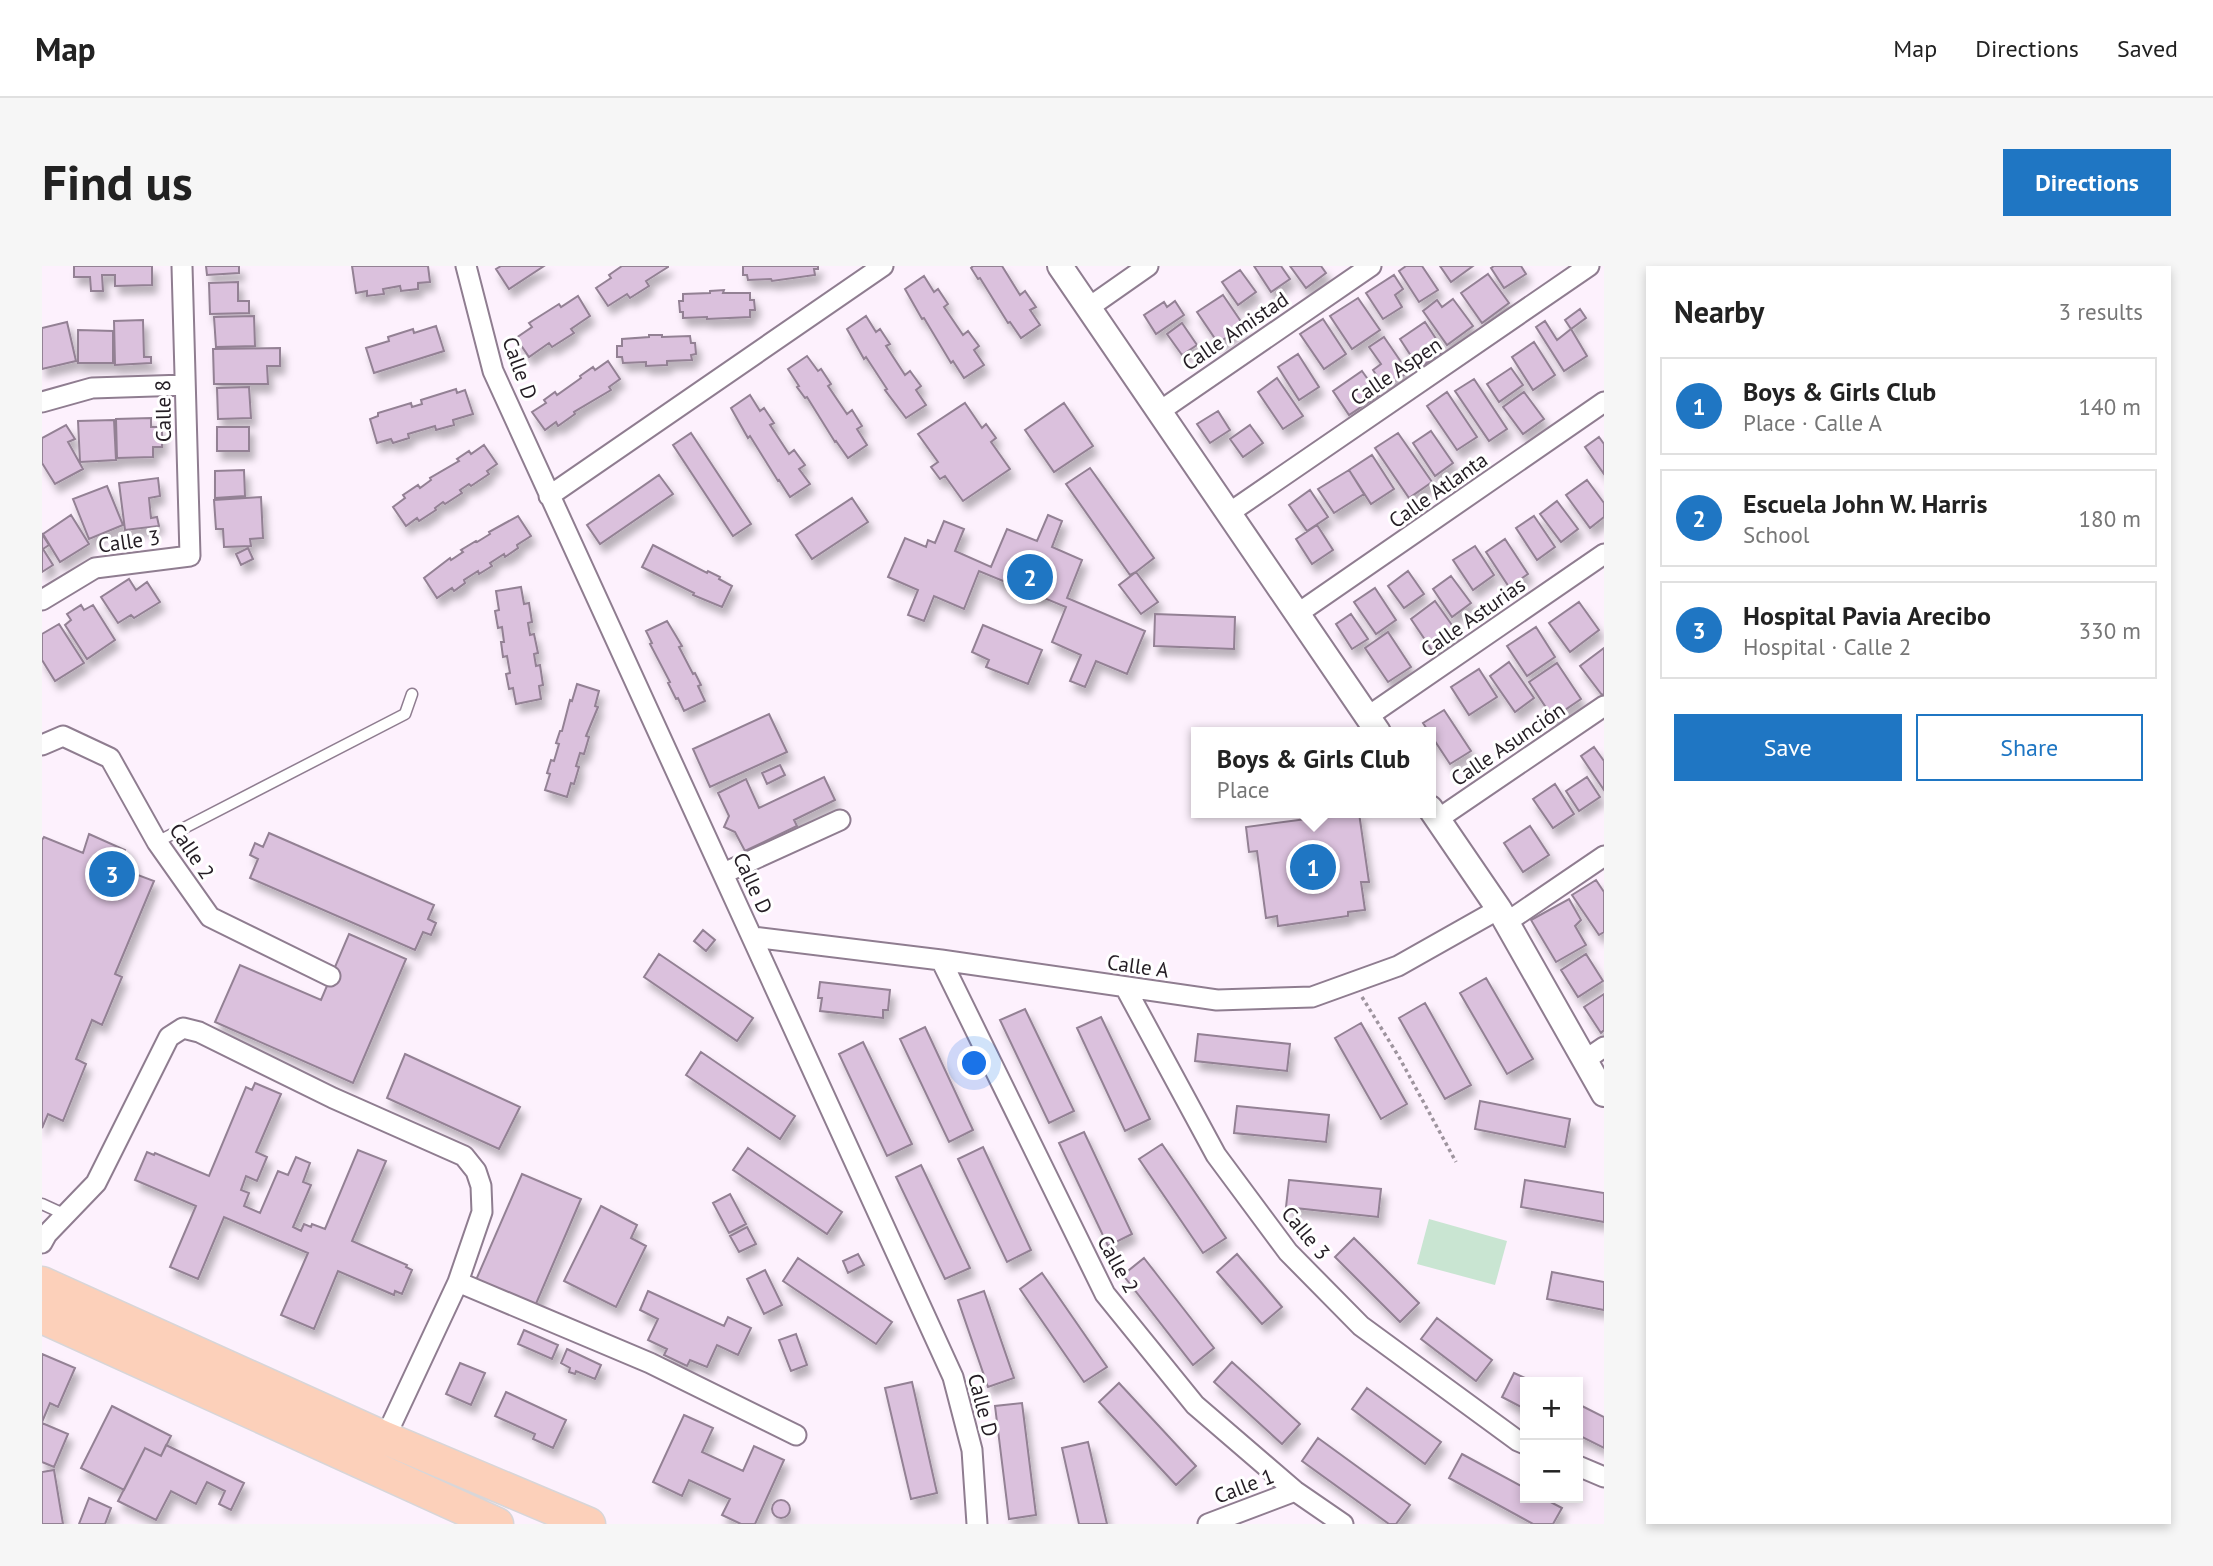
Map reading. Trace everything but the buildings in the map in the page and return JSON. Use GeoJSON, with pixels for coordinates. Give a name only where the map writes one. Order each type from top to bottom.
{"type":"FeatureCollection","features":[{"type":"Feature","properties":{"kind":"main road"},"geometry":{"type":"LineString","coordinates":[[42,1283],[385,1438],[589,1524]]}},
{"type":"Feature","properties":{"kind":"main road"},"geometry":{"type":"LineString","coordinates":[[42,1317],[497,1524]]}},
{"type":"Feature","properties":{"kind":"street","name":"Calle 8"},"geometry":{"type":"LineString","coordinates":[[182,266],[190,556]]}},
{"type":"Feature","properties":{"kind":"street","name":"Calle D"},"geometry":{"type":"LineString","coordinates":[[466,266],[493,371],[953,1377],[972,1450],[977,1524]]}},
{"type":"Feature","properties":{"kind":"street"},"geometry":{"type":"LineString","coordinates":[[549,496],[883,266]]}},
{"type":"Feature","properties":{"kind":"street"},"geometry":{"type":"LineString","coordinates":[[1060,266],[1373,725]]}},
{"type":"Feature","properties":{"kind":"street"},"geometry":{"type":"LineString","coordinates":[[1088,307],[1148,266]]}},
{"type":"Feature","properties":{"kind":"street","name":"Calle Amistad"},"geometry":{"type":"LineString","coordinates":[[1160,411],[1371,266]]}},
{"type":"Feature","properties":{"kind":"street","name":"Calle Aspen"},"geometry":{"type":"LineString","coordinates":[[1229,513],[1589,266]]}},
{"type":"Feature","properties":{"kind":"street"},"geometry":{"type":"LineString","coordinates":[[42,402],[92,388],[185,385]]}},
{"type":"Feature","properties":{"kind":"street","name":"Calle Atlanta"},"geometry":{"type":"LineString","coordinates":[[1297,614],[1604,402]]}},
{"type":"Feature","properties":{"kind":"street","name":"Calle Asturias"},"geometry":{"type":"LineString","coordinates":[[1373,725],[1604,554]]}},
{"type":"Feature","properties":{"kind":"street","name":"Calle 3"},"geometry":{"type":"LineString","coordinates":[[42,600],[95,568],[190,556]]}},
{"type":"Feature","properties":{"kind":"street","name":"Calle Asunción"},"geometry":{"type":"LineString","coordinates":[[1436,812],[1604,706]]}},
{"type":"Feature","properties":{"kind":"street","name":"Calle 2"},"geometry":{"type":"LineString","coordinates":[[42,745],[63,736],[110,758],[157,842],[210,917],[330,976]]}},
{"type":"Feature","properties":{"kind":"street"},"geometry":{"type":"LineString","coordinates":[[1436,816],[1595,1054],[1604,1094]]}},
{"type":"Feature","properties":{"kind":"street"},"geometry":{"type":"LineString","coordinates":[[724,873],[840,820]]}},
{"type":"Feature","properties":{"kind":"street","name":"Calle A"},"geometry":{"type":"LineString","coordinates":[[753,937],[941,960],[1217,1000],[1312,997],[1398,966],[1503,915],[1604,856]]}},
{"type":"Feature","properties":{"kind":"street","name":"Calle 2"},"geometry":{"type":"LineString","coordinates":[[941,960],[1105,1294],[1195,1405],[1295,1491],[1343,1524]]}},
{"type":"Feature","properties":{"kind":"street","name":"Calle 3"},"geometry":{"type":"LineString","coordinates":[[1125,987],[1216,1155],[1288,1252],[1361,1326],[1520,1442]]}},
{"type":"Feature","properties":{"kind":"street"},"geometry":{"type":"LineString","coordinates":[[42,1244],[47,1234],[96,1183],[169,1037],[183,1028],[199,1032],[332,1098],[464,1156],[476,1171],[481,1186],[482,1212],[458,1282],[385,1438]]}},
{"type":"Feature","properties":{"kind":"street"},"geometry":{"type":"LineString","coordinates":[[458,1282],[650,1363],[796,1435]]}},
{"type":"Feature","properties":{"kind":"street"},"geometry":{"type":"LineString","coordinates":[[1583,1468],[1604,1477]]}},
{"type":"Feature","properties":{"kind":"street","name":"Calle 1"},"geometry":{"type":"LineString","coordinates":[[1208,1524],[1295,1491]]}},
{"type":"Feature","properties":{"kind":"lane"},"geometry":{"type":"LineString","coordinates":[[157,842],[405,714],[412,694]]}},
{"type":"Feature","properties":{"kind":"lane"},"geometry":{"type":"LineString","coordinates":[[42,1204],[66,1214]]}},
{"type":"Feature","properties":{"kind":"path"},"geometry":{"type":"LineString","coordinates":[[1353,983],[1399,1057],[1456,1163]]}},
{"type":"Feature","properties":{"kind":"green space"},"geometry":{"type":"Polygon","coordinates":[[[1429,1219],[1507,1241],[1495,1285],[1417,1264],[1429,1219]]]}},
{"type":"Feature","properties":{"kind":"place","name":"Escuela John W. Harris"},"geometry":{"type":"Point","coordinates":[1030,577]}},
{"type":"Feature","properties":{"kind":"place","name":"Boys & Girls Club"},"geometry":{"type":"Point","coordinates":[1313,867]}},
{"type":"Feature","properties":{"kind":"place","name":"Hospital Pavia Arecibo"},"geometry":{"type":"Point","coordinates":[112,874]}}]}
